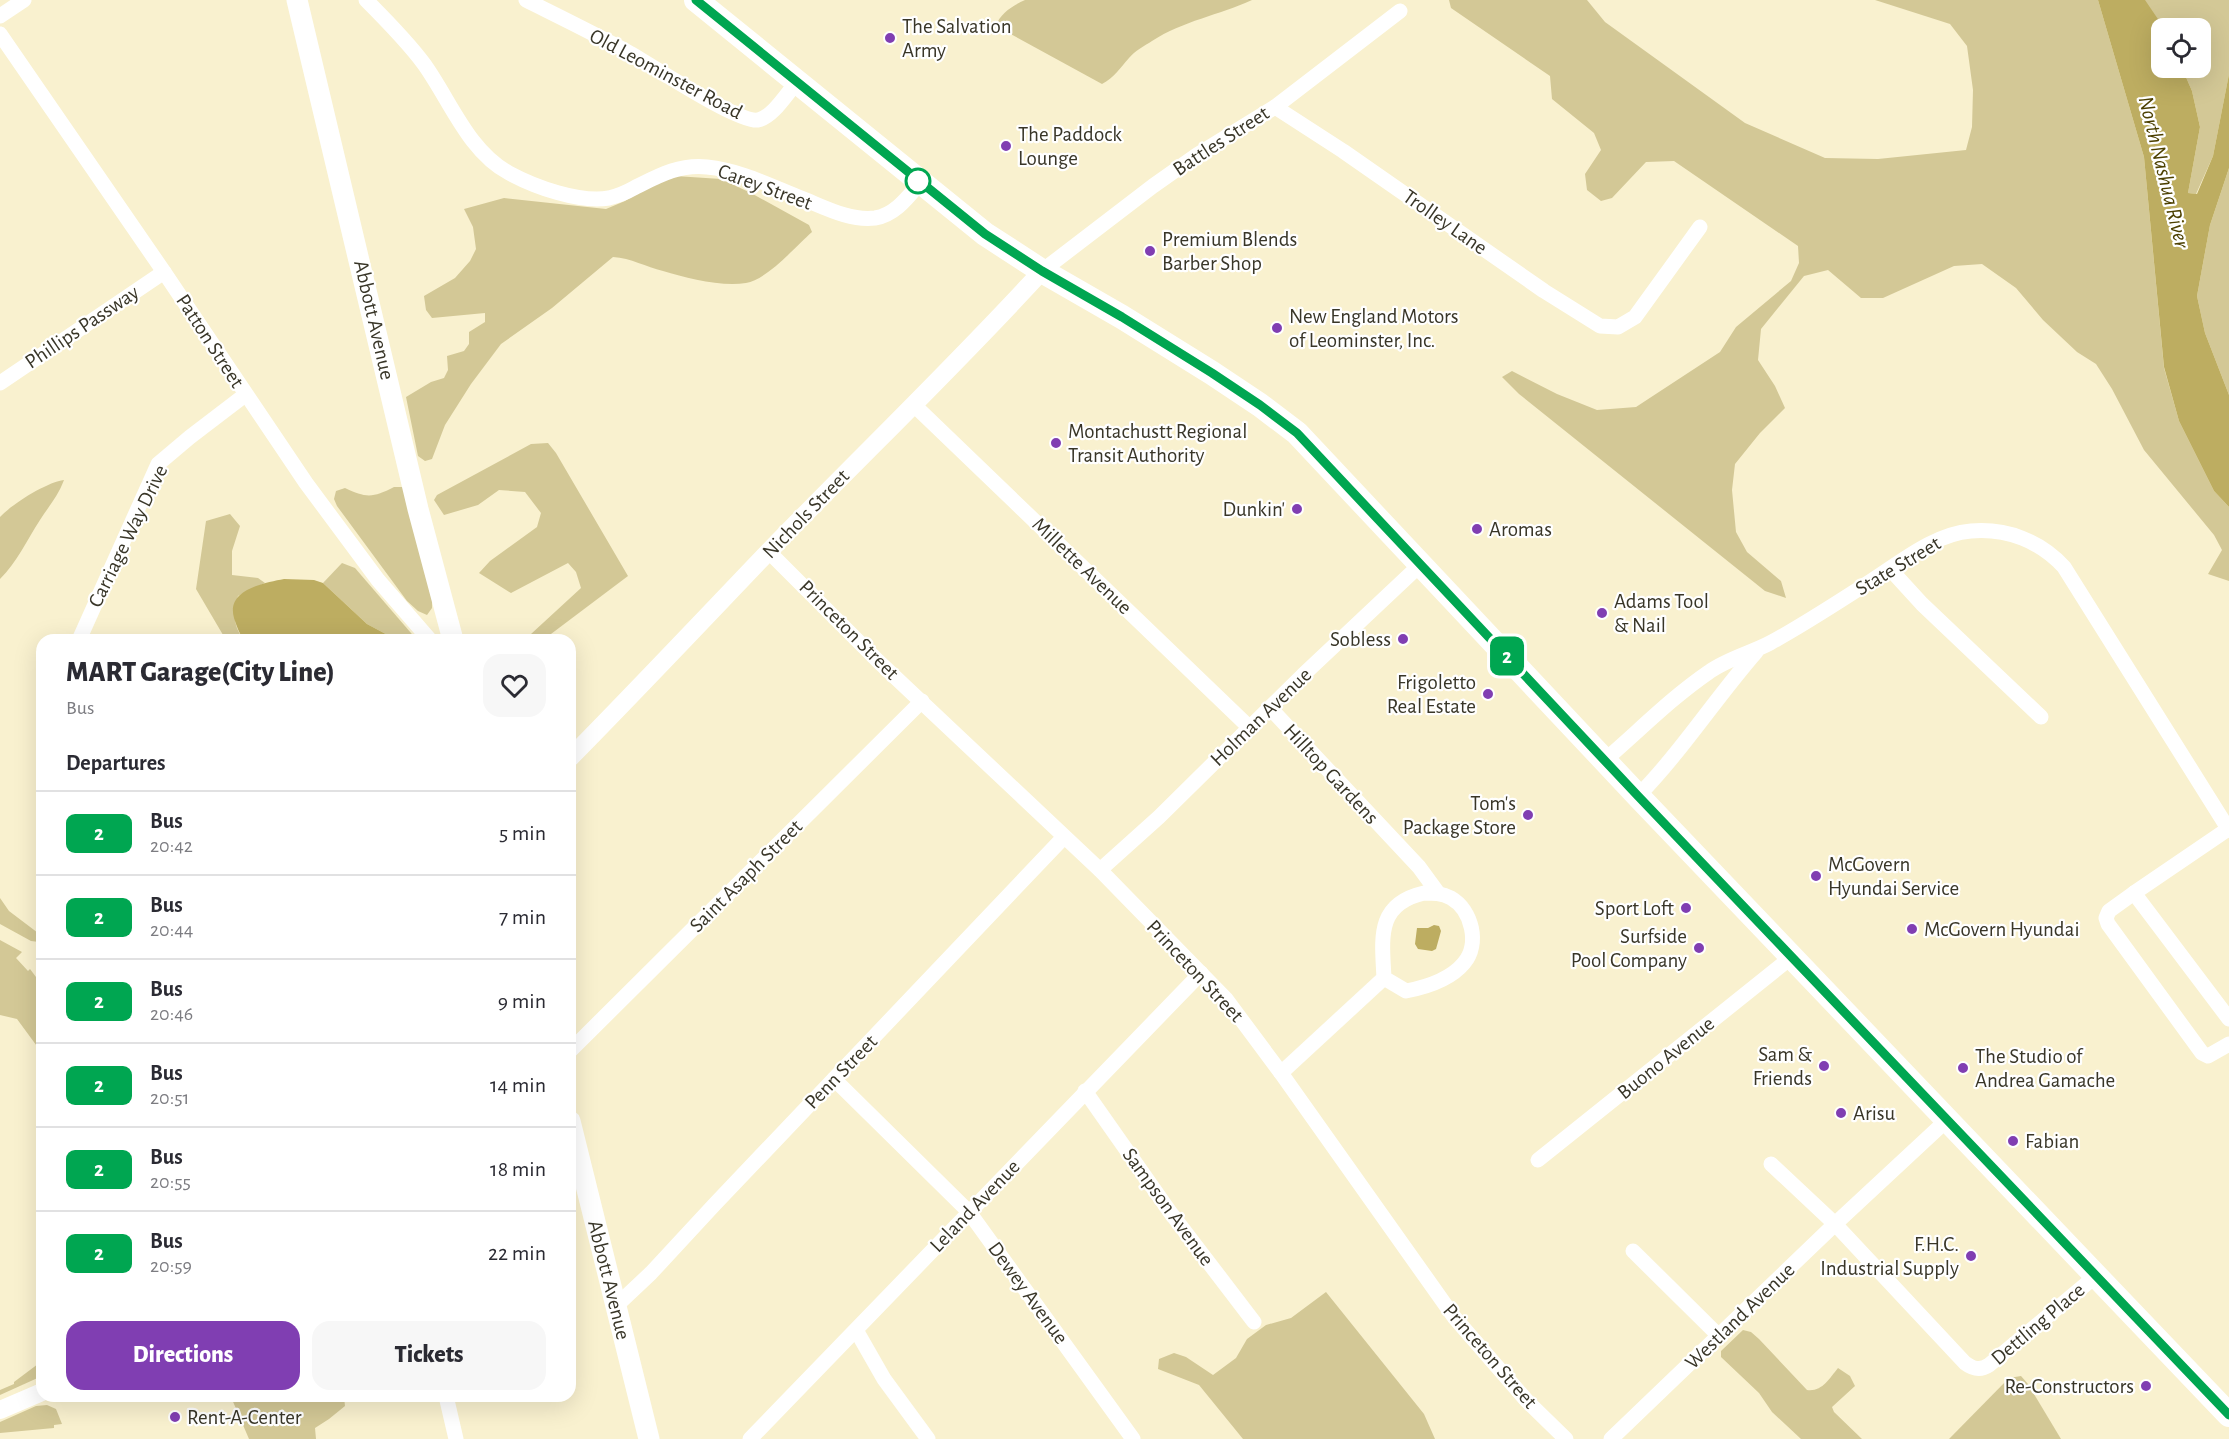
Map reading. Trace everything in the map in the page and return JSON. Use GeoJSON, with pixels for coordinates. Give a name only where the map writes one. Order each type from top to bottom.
{"type":"FeatureCollection","features":[{"type":"Feature","properties":{"kind":"highway"},"geometry":{"type":"LineString","coordinates":[[696,0],[985,234],[1042,271],[1178,352],[1260,405],[1288,427],[1335,472],[1638,796],[2229,1415]]}},
{"type":"Feature","properties":{"kind":"main road","name":"Abbott Avenue"},"geometry":{"type":"LineString","coordinates":[[297,0],[418,509],[451,634]]}},
{"type":"Feature","properties":{"kind":"main road","name":"Abbott Avenue"},"geometry":{"type":"LineString","coordinates":[[576,1145],[649,1439]]}},
{"type":"Feature","properties":{"kind":"street"},"geometry":{"type":"LineString","coordinates":[[0,16],[24,0]]}},
{"type":"Feature","properties":{"kind":"street","name":"Carey Street"},"geometry":{"type":"LineString","coordinates":[[366,0],[422,61],[465,130],[492,162],[526,181],[568,195],[593,199],[610,198],[633,189],[658,175],[681,168],[705,166],[728,170],[848,216],[875,218],[888,214],[902,204],[920,183]]}},
{"type":"Feature","properties":{"kind":"street","name":"Old Leominster Road"},"geometry":{"type":"LineString","coordinates":[[526,0],[629,52],[686,87],[747,119],[759,120],[769,114],[797,82]]}},
{"type":"Feature","properties":{"kind":"street","name":"Battles Street"},"geometry":{"type":"LineString","coordinates":[[1042,271],[1161,180],[1275,107],[1400,11]]}},
{"type":"Feature","properties":{"kind":"street","name":"Patton Street"},"geometry":{"type":"LineString","coordinates":[[0,34],[306,483],[378,580],[425,634]]}},
{"type":"Feature","properties":{"kind":"street","name":"Trolley Lane"},"geometry":{"type":"LineString","coordinates":[[1275,107],[1600,326],[1618,327],[1635,317],[1700,227]]}},
{"type":"Feature","properties":{"kind":"street","name":"Nichols Street"},"geometry":{"type":"LineString","coordinates":[[576,752],[988,330],[1042,271]]}},
{"type":"Feature","properties":{"kind":"street","name":"Phillips Passway"},"geometry":{"type":"LineString","coordinates":[[0,383],[164,272]]}},
{"type":"Feature","properties":{"kind":"street","name":"Carriage Way Drive"},"geometry":{"type":"LineString","coordinates":[[82,634],[158,465],[245,395]]}},
{"type":"Feature","properties":{"kind":"street","name":"Millette Avenue"},"geometry":{"type":"LineString","coordinates":[[914,405],[1250,728]]}},
{"type":"Feature","properties":{"kind":"street","name":"State Street"},"geometry":{"type":"LineString","coordinates":[[1605,760],[1688,687],[1711,670],[1759,648],[1806,622],[1924,547],[1950,535],[1970,531],[2009,533],[2032,541],[2051,553],[2064,567],[2228,830]]}},
{"type":"Feature","properties":{"kind":"street","name":"Princeton Street"},"geometry":{"type":"LineString","coordinates":[[769,552],[878,661],[1100,870],[1226,999],[1454,1317],[1527,1401],[1566,1439]]}},
{"type":"Feature","properties":{"kind":"street","name":"Holman Avenue"},"geometry":{"type":"LineString","coordinates":[[1100,870],[1159,817],[1421,564]]}},
{"type":"Feature","properties":{"kind":"street"},"geometry":{"type":"LineString","coordinates":[[1890,569],[1922,604],[2041,717]]}},
{"type":"Feature","properties":{"kind":"street"},"geometry":{"type":"LineString","coordinates":[[1638,796],[1669,764],[1728,684],[1759,648]]}},
{"type":"Feature","properties":{"kind":"street","name":"Saint Asaph Street"},"geometry":{"type":"LineString","coordinates":[[576,1045],[922,701]]}},
{"type":"Feature","properties":{"kind":"street","name":"Hilltop Gardens"},"geometry":{"type":"LineString","coordinates":[[1270,708],[1419,867],[1438,893]]}},
{"type":"Feature","properties":{"kind":"street"},"geometry":{"type":"LineString","coordinates":[[2228,830],[2134,892],[2109,911],[2106,918],[2108,924],[2202,1053],[2208,1056],[2229,1044]]}},
{"type":"Feature","properties":{"kind":"street","name":"Penn Street"},"geometry":{"type":"LineString","coordinates":[[616,1306],[677,1246],[1064,837]]}},
{"type":"Feature","properties":{"kind":"street"},"geometry":{"type":"LineString","coordinates":[[1424,892],[1438,893],[1452,899],[1463,909],[1470,921],[1473,935],[1472,950],[1465,962],[1443,980],[1406,991],[1384,978],[1383,928],[1389,915],[1398,904],[1410,896],[1424,892]]}},
{"type":"Feature","properties":{"kind":"street"},"geometry":{"type":"LineString","coordinates":[[2134,892],[2229,1020]]}},
{"type":"Feature","properties":{"kind":"street","name":"Buono Avenue"},"geometry":{"type":"LineString","coordinates":[[1538,1160],[1793,956]]}},
{"type":"Feature","properties":{"kind":"street","name":"Leland Avenue"},"geometry":{"type":"LineString","coordinates":[[750,1439],[1201,973]]}},
{"type":"Feature","properties":{"kind":"street"},"geometry":{"type":"LineString","coordinates":[[1281,1073],[1384,978]]}},
{"type":"Feature","properties":{"kind":"street","name":"Dewey Avenue"},"geometry":{"type":"LineString","coordinates":[[834,1080],[969,1212],[1133,1439]]}},
{"type":"Feature","properties":{"kind":"street","name":"Sampson Avenue"},"geometry":{"type":"LineString","coordinates":[[1085,1091],[1170,1212],[1254,1322]]}},
{"type":"Feature","properties":{"kind":"street","name":"Westland Avenue"},"geometry":{"type":"LineString","coordinates":[[1611,1439],[1948,1119]]}},
{"type":"Feature","properties":{"kind":"street"},"geometry":{"type":"LineString","coordinates":[[1771,1164],[1835,1224]]}},
{"type":"Feature","properties":{"kind":"street","name":"Dettling Place"},"geometry":{"type":"LineString","coordinates":[[1835,1224],[1965,1363],[1977,1369],[1989,1365],[2097,1275]]}},
{"type":"Feature","properties":{"kind":"street"},"geometry":{"type":"LineString","coordinates":[[1634,1251],[1719,1336]]}},
{"type":"Feature","properties":{"kind":"street"},"geometry":{"type":"LineString","coordinates":[[856,1330],[884,1379],[928,1439]]}},
{"type":"Feature","properties":{"kind":"street"},"geometry":{"type":"LineString","coordinates":[[0,1410],[36,1395]]}},
{"type":"Feature","properties":{"kind":"street"},"geometry":{"type":"LineString","coordinates":[[447,1402],[456,1439]]}},
{"type":"Feature","properties":{"kind":"shaded area"},"geometry":{"type":"Polygon","coordinates":[[[1025,0],[1252,0],[1164,34],[1134,53],[1113,76],[1102,84],[996,26],[1004,13],[1025,0]]]}},
{"type":"Feature","properties":{"kind":"shaded area"},"geometry":{"type":"Polygon","coordinates":[[[1449,0],[1587,0],[1605,22],[1745,123],[1825,158],[1878,159],[1966,150],[1972,127],[1973,90],[1967,46],[1950,24],[1875,0],[2098,0],[2144,157],[2164,368],[2179,421],[2214,491],[2229,507],[2229,581],[2208,574],[2222,550],[2214,535],[2144,450],[2096,364],[2077,352],[2043,320],[2016,288],[1982,264],[1954,266],[1883,298],[1861,298],[1828,270],[1804,276],[1761,329],[1758,360],[1775,386],[1785,408],[1760,433],[1735,464],[1732,490],[1736,532],[1747,552],[1781,581],[1786,598],[1765,591],[1519,394],[1502,377],[1512,371],[1557,394],[1597,410],[1636,407],[1720,352],[1736,327],[1791,281],[1799,263],[1798,246],[1674,161],[1646,162],[1612,198],[1601,201],[1587,190],[1585,174],[1601,150],[1594,133],[1552,99],[1550,76],[1451,8],[1449,0]]]}},
{"type":"Feature","properties":{"kind":"shaded area"},"geometry":{"type":"Polygon","coordinates":[[[2102,0],[2229,0],[2229,74],[2213,156],[2196,194],[2188,193],[2200,127],[2192,91],[2186,78],[2211,78],[2211,18],[2151,18],[2151,23],[2102,0]]]}},
{"type":"Feature","properties":{"kind":"shaded area"},"geometry":{"type":"Polygon","coordinates":[[[2229,168],[2229,395],[2205,333],[2197,296],[2210,225],[2229,168]]]}},
{"type":"Feature","properties":{"kind":"shaded area"},"geometry":{"type":"Polygon","coordinates":[[[675,176],[721,179],[809,225],[812,232],[763,276],[746,283],[726,284],[704,281],[613,257],[552,308],[501,344],[471,384],[445,425],[432,459],[425,461],[418,456],[406,397],[431,382],[444,378],[448,370],[447,356],[464,351],[469,344],[469,332],[485,322],[485,313],[432,318],[426,310],[424,296],[455,278],[470,261],[476,249],[473,227],[464,209],[504,198],[606,209],[625,201],[653,184],[675,176]]]}},
{"type":"Feature","properties":{"kind":"shaded area"},"geometry":{"type":"Polygon","coordinates":[[[548,443],[556,453],[628,576],[551,634],[531,634],[581,588],[576,572],[568,563],[511,593],[479,573],[490,561],[537,527],[541,513],[525,492],[499,490],[478,505],[444,515],[434,500],[437,495],[531,444],[548,443]]]}},
{"type":"Feature","properties":{"kind":"shaded area"},"geometry":{"type":"Polygon","coordinates":[[[64,480],[17,558],[0,579],[0,517],[30,494],[64,480]]]}},
{"type":"Feature","properties":{"kind":"shaded area"},"geometry":{"type":"Polygon","coordinates":[[[394,487],[403,487],[432,600],[432,608],[427,615],[418,611],[407,601],[334,499],[336,491],[345,488],[359,494],[375,495],[394,487]]]}},
{"type":"Feature","properties":{"kind":"shaded area"},"geometry":{"type":"Polygon","coordinates":[[[230,514],[240,526],[232,551],[232,575],[258,578],[265,583],[238,596],[235,619],[240,634],[222,634],[196,589],[206,521],[230,514]]]}},
{"type":"Feature","properties":{"kind":"shaded area"},"geometry":{"type":"Polygon","coordinates":[[[342,563],[355,568],[412,634],[386,634],[367,624],[323,583],[342,563]]]}},
{"type":"Feature","properties":{"kind":"shaded area"},"geometry":{"type":"Polygon","coordinates":[[[0,898],[9,911],[36,931],[36,942],[31,941],[0,924],[0,898]]]}},
{"type":"Feature","properties":{"kind":"shaded area"},"geometry":{"type":"Polygon","coordinates":[[[0,940],[22,952],[16,958],[36,977],[36,1045],[17,1019],[0,1015],[0,940]]]}},
{"type":"Feature","properties":{"kind":"shaded area"},"geometry":{"type":"Polygon","coordinates":[[[1326,1292],[1424,1414],[1435,1439],[1243,1439],[1199,1385],[1158,1369],[1159,1359],[1174,1353],[1186,1357],[1213,1375],[1236,1358],[1247,1339],[1266,1325],[1291,1318],[1326,1292]]]}},
{"type":"Feature","properties":{"kind":"shaded area"},"geometry":{"type":"Polygon","coordinates":[[[1743,1330],[1751,1332],[1759,1339],[1807,1390],[1821,1387],[1838,1368],[1850,1376],[1855,1386],[1832,1407],[1834,1412],[1862,1439],[1801,1439],[1772,1412],[1759,1393],[1721,1357],[1721,1351],[1743,1330]]]}},
{"type":"Feature","properties":{"kind":"shaded area"},"geometry":{"type":"Polygon","coordinates":[[[36,1366],[36,1379],[0,1395],[0,1390],[36,1366]]]}},
{"type":"Feature","properties":{"kind":"shaded area"},"geometry":{"type":"Polygon","coordinates":[[[2021,1376],[2061,1439],[1949,1439],[2009,1378],[2021,1376]]]}},
{"type":"Feature","properties":{"kind":"shaded area"},"geometry":{"type":"Polygon","coordinates":[[[233,1402],[345,1402],[345,1406],[315,1428],[316,1439],[249,1439],[233,1402]]]}},
{"type":"Feature","properties":{"kind":"shaded area"},"geometry":{"type":"Polygon","coordinates":[[[47,1405],[56,1409],[62,1424],[54,1425],[54,1428],[0,1433],[0,1422],[36,1406],[47,1405]]]}},
{"type":"Feature","properties":{"kind":"water","name":"North Nashua River"},"geometry":{"type":"Polygon","coordinates":[[[2098,0],[2145,0],[2157,18],[2151,18],[2151,78],[2186,78],[2192,91],[2200,127],[2188,193],[2197,194],[2213,156],[2229,74],[2229,168],[2210,225],[2197,296],[2205,333],[2229,395],[2229,507],[2214,491],[2179,421],[2164,367],[2144,157],[2098,0]]]}},
{"type":"Feature","properties":{"kind":"water"},"geometry":{"type":"Polygon","coordinates":[[[284,579],[314,580],[323,583],[367,624],[386,634],[240,634],[234,618],[235,601],[241,594],[266,583],[284,579]]]}},
{"type":"Feature","properties":{"kind":"water"},"geometry":{"type":"Polygon","coordinates":[[[1434,925],[1439,926],[1441,931],[1436,949],[1432,951],[1418,949],[1415,944],[1417,928],[1428,928],[1434,925]]]}},
{"type":"Feature","properties":{"kind":"bus line","name":"2"},"geometry":{"type":"LineString","coordinates":[[696,0],[985,234],[1071,289],[1122,317],[1212,373],[1297,433],[1638,796],[2229,1415]]}},
{"type":"Feature","properties":{"kind":"place","name":"The Salvation Army"},"geometry":{"type":"Point","coordinates":[890,38]}},
{"type":"Feature","properties":{"kind":"place","name":"The Paddock Lounge"},"geometry":{"type":"Point","coordinates":[1006,146]}},
{"type":"Feature","properties":{"kind":"place","name":"Premium Blends Barber Shop"},"geometry":{"type":"Point","coordinates":[1150,251]}},
{"type":"Feature","properties":{"kind":"place","name":"New England Motors of Leominster, Inc."},"geometry":{"type":"Point","coordinates":[1277,328]}},
{"type":"Feature","properties":{"kind":"place","name":"Montachustt Regional Transit Authority"},"geometry":{"type":"Point","coordinates":[1056,443]}},
{"type":"Feature","properties":{"kind":"place","name":"Dunkin'"},"geometry":{"type":"Point","coordinates":[1297,509]}},
{"type":"Feature","properties":{"kind":"place","name":"Aromas"},"geometry":{"type":"Point","coordinates":[1477,529]}},
{"type":"Feature","properties":{"kind":"place","name":"Adams Tool & Nail"},"geometry":{"type":"Point","coordinates":[1602,613]}},
{"type":"Feature","properties":{"kind":"place","name":"Sobless"},"geometry":{"type":"Point","coordinates":[1403,639]}},
{"type":"Feature","properties":{"kind":"place","name":"Frigoletto Real Estate"},"geometry":{"type":"Point","coordinates":[1488,694]}},
{"type":"Feature","properties":{"kind":"place","name":"Tom's Package Store"},"geometry":{"type":"Point","coordinates":[1528,815]}},
{"type":"Feature","properties":{"kind":"place","name":"McGovern Hyundai Service"},"geometry":{"type":"Point","coordinates":[1816,876]}},
{"type":"Feature","properties":{"kind":"place","name":"Sport Loft"},"geometry":{"type":"Point","coordinates":[1686,908]}},
{"type":"Feature","properties":{"kind":"place","name":"McGovern Hyundai"},"geometry":{"type":"Point","coordinates":[1912,929]}},
{"type":"Feature","properties":{"kind":"place","name":"Surfside Pool Company"},"geometry":{"type":"Point","coordinates":[1699,948]}},
{"type":"Feature","properties":{"kind":"place","name":"Sam & Friends"},"geometry":{"type":"Point","coordinates":[1824,1066]}},
{"type":"Feature","properties":{"kind":"place","name":"The Studio of Andrea Gamache"},"geometry":{"type":"Point","coordinates":[1963,1068]}},
{"type":"Feature","properties":{"kind":"place","name":"Arisu"},"geometry":{"type":"Point","coordinates":[1841,1113]}},
{"type":"Feature","properties":{"kind":"place","name":"Fabian"},"geometry":{"type":"Point","coordinates":[2013,1141]}},
{"type":"Feature","properties":{"kind":"place","name":"F.H.C. Industrial Supply"},"geometry":{"type":"Point","coordinates":[1971,1256]}},
{"type":"Feature","properties":{"kind":"place","name":"Re-Constructors"},"geometry":{"type":"Point","coordinates":[2146,1386]}},
{"type":"Feature","properties":{"kind":"place","name":"Rent-A-Center"},"geometry":{"type":"Point","coordinates":[175,1417]}}]}
